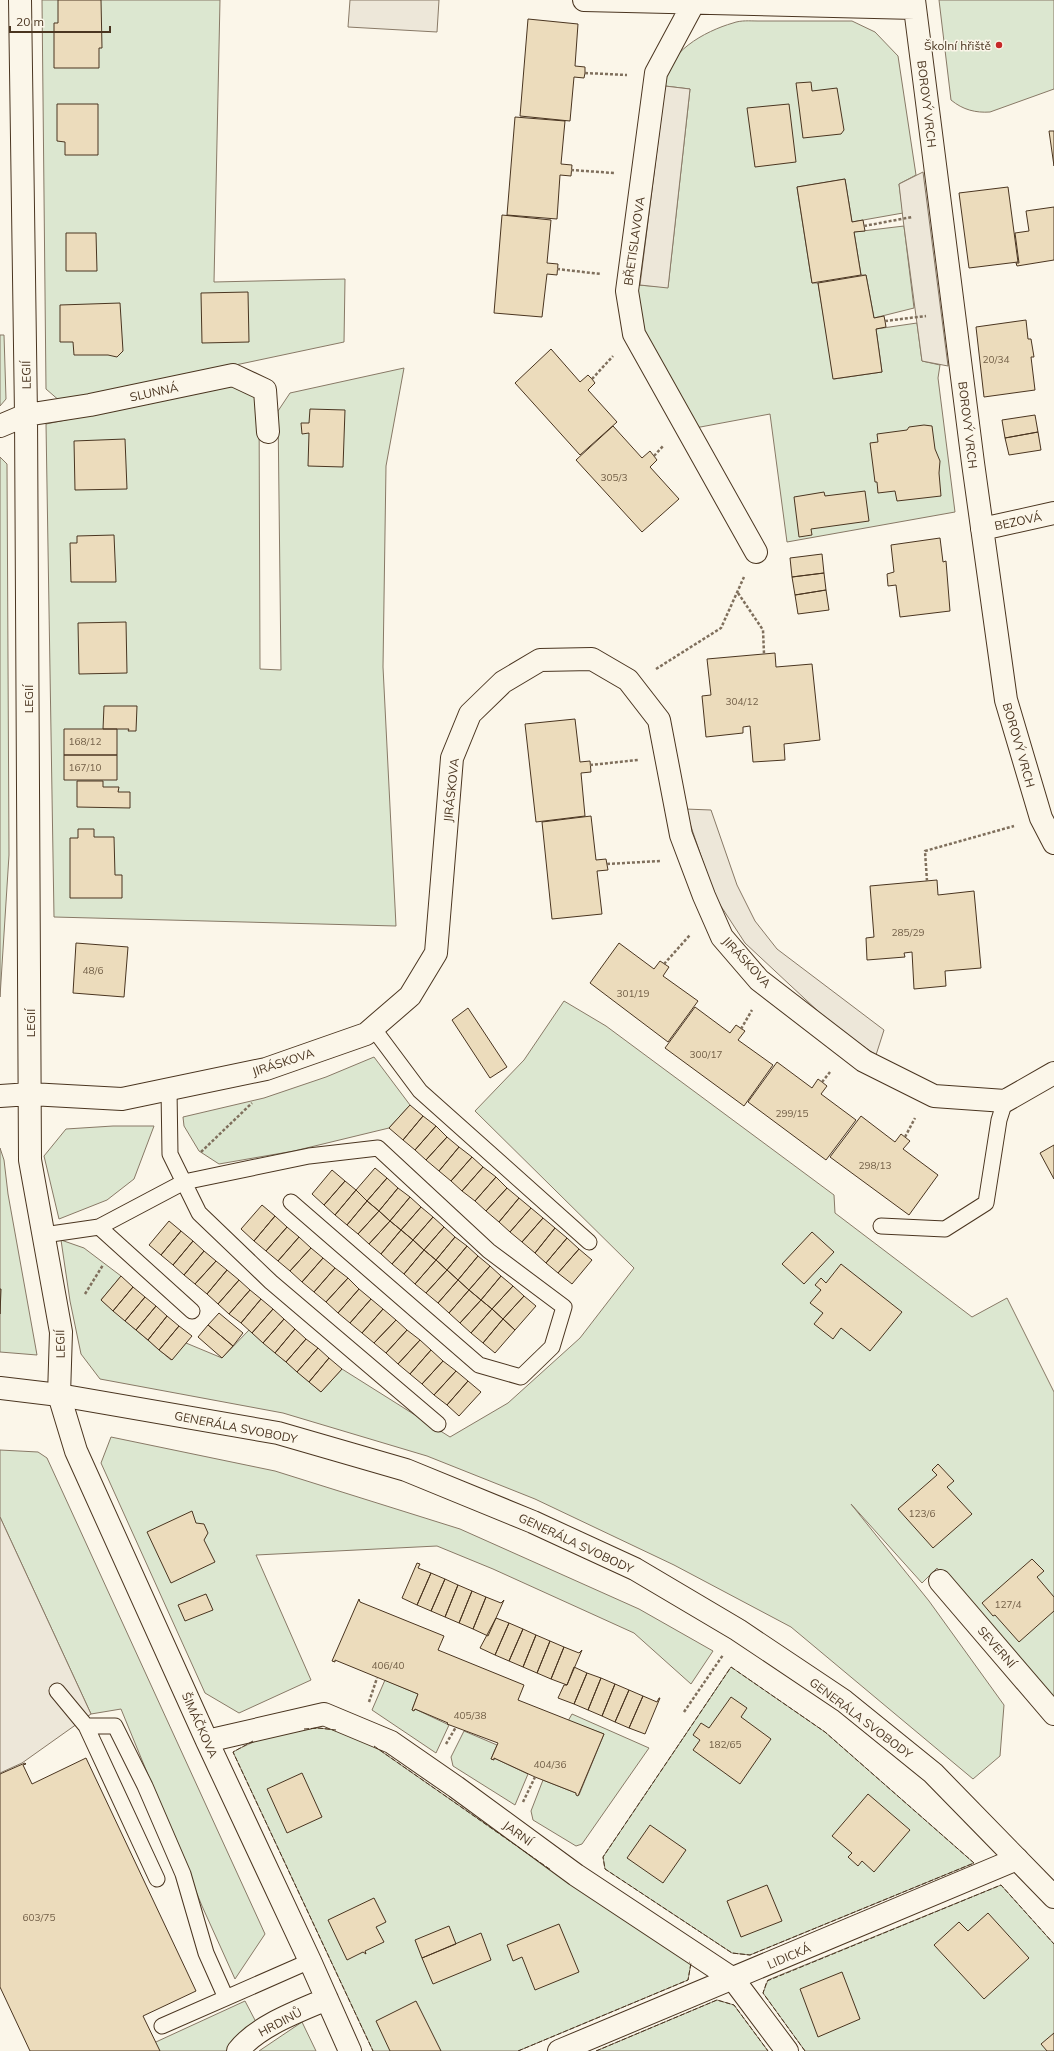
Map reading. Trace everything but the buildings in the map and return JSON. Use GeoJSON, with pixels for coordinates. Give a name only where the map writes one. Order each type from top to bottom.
{"type":"FeatureCollection","features":[{"type":"Feature","properties":{"kind":"street","name":"LEGIÍ"},"geometry":{"type":"LineString","coordinates":[[20,0],[26,415],[30,1160],[61,1332],[59,1395]]}},
{"type":"Feature","properties":{"kind":"street"},"geometry":{"type":"LineString","coordinates":[[584,0],[694,4],[915,4]]}},
{"type":"Feature","properties":{"kind":"street","name":"BŘETISLAVOVA"},"geometry":{"type":"LineString","coordinates":[[694,4],[656,77],[627,291],[634,334],[756,552]]}},
{"type":"Feature","properties":{"kind":"street","name":"BOROVÝ VRCH"},"geometry":{"type":"LineString","coordinates":[[915,4],[982,529],[1006,700],[1041,818],[1054,843]]}},
{"type":"Feature","properties":{"kind":"street","name":"SLUNNÁ"},"geometry":{"type":"LineString","coordinates":[[0,426],[26,415],[90,406],[232,375],[265,390],[268,432]]}},
{"type":"Feature","properties":{"kind":"street","name":"BEZOVÁ"},"geometry":{"type":"LineString","coordinates":[[982,529],[1054,513]]}},
{"type":"Feature","properties":{"kind":"street","name":"JIRÁSKOVA"},"geometry":{"type":"LineString","coordinates":[[0,1096],[30,1094],[122,1099],[266,1069],[366,1034],[410,996],[436,953],[452,758],[470,714],[503,682],[540,660],[592,659],[628,680],[659,720],[681,835],[704,896],[722,937],[759,980],[864,1061],[934,1096],[1005,1101]]}},
{"type":"Feature","properties":{"kind":"street"},"geometry":{"type":"LineString","coordinates":[[1005,1101],[1054,1073]]}},
{"type":"Feature","properties":{"kind":"street","name":"GENERÁLA SVOBODY"},"geometry":{"type":"LineString","coordinates":[[0,1388],[59,1395],[278,1433],[406,1470],[533,1522],[635,1570],[738,1630],[844,1701],[933,1773],[1054,1897]]}},
{"type":"Feature","properties":{"kind":"street","name":"ŠIMÁČKOVA"},"geometry":{"type":"LineString","coordinates":[[59,1395],[76,1451],[207,1741],[310,1961],[350,2051]]}},
{"type":"Feature","properties":{"kind":"street","name":"SEVERNÍ"},"geometry":{"type":"LineString","coordinates":[[940,1581],[1054,1714]]}},
{"type":"Feature","properties":{"kind":"street","name":"JARNÍ"},"geometry":{"type":"LineString","coordinates":[[207,1741],[324,1714],[391,1742],[456,1787],[576,1875],[733,1980],[787,2051]]}},
{"type":"Feature","properties":{"kind":"street","name":"LIDICKÁ"},"geometry":{"type":"LineString","coordinates":[[559,2051],[733,1980],[1017,1859]]}},
{"type":"Feature","properties":{"kind":"street","name":"HRDINŮ"},"geometry":{"type":"LineString","coordinates":[[238,2051],[246,2040],[291,2014],[327,1999]]}},
{"type":"Feature","properties":{"kind":"lane"},"geometry":{"type":"LineString","coordinates":[[373,1028],[420,1091],[589,1242]]}},
{"type":"Feature","properties":{"kind":"lane"},"geometry":{"type":"LineString","coordinates":[[169,1090],[170,1154],[199,1213],[271,1282],[438,1424]]}},
{"type":"Feature","properties":{"kind":"lane"},"geometry":{"type":"LineString","coordinates":[[881,1226],[945,1229],[986,1203],[999,1120],[1005,1101]]}},
{"type":"Feature","properties":{"kind":"lane"},"geometry":{"type":"LineString","coordinates":[[44,1235],[99,1228],[182,1178],[309,1156],[378,1148],[489,1251],[564,1307],[552,1347],[521,1377],[479,1366],[291,1202]]}},
{"type":"Feature","properties":{"kind":"lane"},"geometry":{"type":"LineString","coordinates":[[99,1228],[192,1311]]}},
{"type":"Feature","properties":{"kind":"lane"},"geometry":{"type":"LineString","coordinates":[[57,1691],[86,1726],[157,1879]]}},
{"type":"Feature","properties":{"kind":"lane"},"geometry":{"type":"LineString","coordinates":[[86,1726],[115,1726],[145,1786],[183,1874],[206,1953],[226,1998]]}},
{"type":"Feature","properties":{"kind":"lane"},"geometry":{"type":"LineString","coordinates":[[162,2026],[310,1961]]}},
{"type":"Feature","properties":{"kind":"path"},"geometry":{"type":"LineString","coordinates":[[585,73],[656,77]]}},
{"type":"Feature","properties":{"kind":"path"},"geometry":{"type":"LineString","coordinates":[[571,170],[643,174]]}},
{"type":"Feature","properties":{"kind":"path"},"geometry":{"type":"LineString","coordinates":[[864,226],[942,212]]}},
{"type":"Feature","properties":{"kind":"path"},"geometry":{"type":"LineString","coordinates":[[557,269],[629,277]]}},
{"type":"Feature","properties":{"kind":"path"},"geometry":{"type":"LineString","coordinates":[[885,321],[954,312]]}},
{"type":"Feature","properties":{"kind":"path"},"geometry":{"type":"LineString","coordinates":[[654,670],[720,628],[756,552]]}},
{"type":"Feature","properties":{"kind":"path"},"geometry":{"type":"LineString","coordinates":[[737,592],[763,630],[764,654]]}},
{"type":"Feature","properties":{"kind":"path"},"geometry":{"type":"LineString","coordinates":[[590,766],[642,759]]}},
{"type":"Feature","properties":{"kind":"path"},"geometry":{"type":"LineString","coordinates":[[927,881],[925,851],[1019,825]]}},
{"type":"Feature","properties":{"kind":"path"},"geometry":{"type":"LineString","coordinates":[[607,864],[664,861]]}},
{"type":"Feature","properties":{"kind":"path"},"geometry":{"type":"LineString","coordinates":[[664,964],[691,934]]}},
{"type":"Feature","properties":{"kind":"path"},"geometry":{"type":"LineString","coordinates":[[741,1029],[755,1003]]}},
{"type":"Feature","properties":{"kind":"path"},"geometry":{"type":"LineString","coordinates":[[822,1082],[834,1066]]}},
{"type":"Feature","properties":{"kind":"path"},"geometry":{"type":"LineString","coordinates":[[182,1178],[253,1102]]}},
{"type":"Feature","properties":{"kind":"path"},"geometry":{"type":"LineString","coordinates":[[905,1137],[918,1113]]}},
{"type":"Feature","properties":{"kind":"path"},"geometry":{"type":"LineString","coordinates":[[61,1332],[116,1243]]}},
{"type":"Feature","properties":{"kind":"path"},"geometry":{"type":"LineString","coordinates":[[684,1712],[726,1651]]}},
{"type":"Feature","properties":{"kind":"green space"},"geometry":{"type":"Polygon","coordinates":[[[42,0],[220,0],[214,282],[345,279],[344,342],[61,402],[46,389],[42,0]]]}},
{"type":"Feature","properties":{"kind":"green space","name":"Školní hřiště"},"geometry":{"type":"Polygon","coordinates":[[[939,0],[1054,0],[1054,89],[990,112],[970,110],[951,100],[939,0]]]}},
{"type":"Feature","properties":{"kind":"green space"},"geometry":{"type":"Polygon","coordinates":[[[852,21],[875,32],[898,56],[916,175],[899,184],[903,213],[852,222],[845,179],[797,187],[812,283],[818,283],[834,379],[882,372],[876,329],[917,323],[922,361],[940,365],[938,378],[955,512],[787,542],[770,414],[695,428],[643,337],[636,285],[668,287],[690,89],[665,86],[666,74],[671,63],[688,45],[699,38],[736,22],[852,21]]]}},
{"type":"Feature","properties":{"kind":"green space"},"geometry":{"type":"Polygon","coordinates":[[[904,226],[914,308],[874,318],[866,275],[861,275],[854,232],[904,226]]]}},
{"type":"Feature","properties":{"kind":"green space"},"geometry":{"type":"Polygon","coordinates":[[[0,335],[4,335],[6,399],[0,406],[0,335]]]}},
{"type":"Feature","properties":{"kind":"green space"},"geometry":{"type":"Polygon","coordinates":[[[404,368],[386,466],[383,667],[396,926],[54,917],[46,424],[236,385],[259,394],[260,669],[281,670],[278,411],[290,393],[404,368]]]}},
{"type":"Feature","properties":{"kind":"green space"},"geometry":{"type":"Polygon","coordinates":[[[0,457],[7,464],[9,855],[0,997],[0,457]]]}},
{"type":"Feature","properties":{"kind":"green space"},"geometry":{"type":"Polygon","coordinates":[[[564,1001],[606,1026],[834,1195],[835,1213],[972,1317],[1007,1298],[1054,1392],[1054,1702],[937,1568],[922,1583],[851,1504],[929,1601],[1004,1705],[1000,1756],[973,1779],[791,1627],[674,1565],[535,1499],[427,1456],[283,1413],[100,1379],[81,1354],[70,1301],[61,1240],[84,1248],[121,1276],[101,1300],[171,1360],[186,1343],[222,1358],[249,1330],[321,1392],[342,1369],[450,1437],[508,1403],[580,1338],[634,1268],[475,1111],[524,1060],[564,1001]]]}},
{"type":"Feature","properties":{"kind":"green space"},"geometry":{"type":"Polygon","coordinates":[[[374,1057],[410,1105],[389,1128],[294,1151],[219,1164],[199,1151],[184,1126],[183,1117],[264,1098],[326,1077],[374,1057]]]}},
{"type":"Feature","properties":{"kind":"green space"},"geometry":{"type":"Polygon","coordinates":[[[113,1126],[154,1126],[134,1179],[107,1200],[59,1219],[44,1156],[66,1129],[113,1126]]]}},
{"type":"Feature","properties":{"kind":"green space"},"geometry":{"type":"Polygon","coordinates":[[[0,1148],[4,1160],[8,1194],[37,1355],[0,1352],[0,1148]]]}},
{"type":"Feature","properties":{"kind":"green space"},"geometry":{"type":"Polygon","coordinates":[[[111,1437],[275,1471],[460,1529],[639,1609],[713,1651],[691,1684],[634,1633],[493,1569],[437,1546],[256,1555],[311,1680],[239,1713],[205,1693],[101,1463],[111,1437]]]}},
{"type":"Feature","properties":{"kind":"green space"},"geometry":{"type":"Polygon","coordinates":[[[0,1450],[38,1452],[47,1458],[265,1934],[235,1979],[202,1906],[121,1709],[91,1714],[0,1517],[0,1450]]]}},
{"type":"Feature","properties":{"kind":"green space"},"geometry":{"type":"Polygon","coordinates":[[[731,1667],[825,1732],[974,1863],[750,1955],[732,1953],[605,1869],[603,1857],[731,1667]]]}},
{"type":"Feature","properties":{"kind":"green space"},"geometry":{"type":"Polygon","coordinates":[[[385,1680],[418,1694],[412,1710],[415,1709],[449,1725],[436,1753],[372,1710],[385,1680]]]}},
{"type":"Feature","properties":{"kind":"green space"},"geometry":{"type":"Polygon","coordinates":[[[572,1714],[649,1748],[582,1844],[576,1846],[533,1820],[531,1811],[543,1780],[579,1795],[604,1734],[568,1721],[572,1714]]]}},
{"type":"Feature","properties":{"kind":"green space"},"geometry":{"type":"Polygon","coordinates":[[[318,1728],[339,1730],[365,1740],[549,1868],[691,1963],[688,1980],[518,2051],[373,2051],[233,1752],[244,1746],[274,1735],[318,1728]]]}},
{"type":"Feature","properties":{"kind":"green space"},"geometry":{"type":"Polygon","coordinates":[[[464,1731],[497,1745],[491,1759],[494,1758],[528,1774],[515,1805],[453,1766],[451,1757],[464,1731]]]}},
{"type":"Feature","properties":{"kind":"green space"},"geometry":{"type":"Polygon","coordinates":[[[1001,1885],[1054,1944],[1054,2051],[805,2051],[763,1993],[768,1980],[1001,1885]]]}},
{"type":"Feature","properties":{"kind":"green space"},"geometry":{"type":"Polygon","coordinates":[[[717,2000],[734,2005],[768,2051],[596,2051],[717,2000]]]}},
{"type":"Feature","properties":{"kind":"green space"},"geometry":{"type":"Polygon","coordinates":[[[245,2001],[256,2022],[227,2051],[147,2051],[145,2047],[245,2001]]]}},
{"type":"Feature","properties":{"kind":"green space"},"geometry":{"type":"Polygon","coordinates":[[[302,2022],[316,2051],[259,2051],[302,2022]]]}},
{"type":"Feature","properties":{"kind":"shaded area"},"geometry":{"type":"Polygon","coordinates":[[[350,0],[439,0],[437,32],[348,27],[350,0]]]}},
{"type":"Feature","properties":{"kind":"shaded area"},"geometry":{"type":"Polygon","coordinates":[[[665,86],[690,89],[668,288],[640,285],[665,86]]]}},
{"type":"Feature","properties":{"kind":"shaded area"},"geometry":{"type":"Polygon","coordinates":[[[923,172],[948,366],[922,361],[903,219],[899,184],[923,172]]]}},
{"type":"Feature","properties":{"kind":"shaded area"},"geometry":{"type":"Polygon","coordinates":[[[685,809],[711,810],[737,885],[755,921],[777,949],[884,1030],[876,1055],[835,1027],[745,943],[715,897],[685,809]]]}},
{"type":"Feature","properties":{"kind":"shaded area"},"geometry":{"type":"Polygon","coordinates":[[[0,1517],[91,1714],[22,1763],[0,1773],[0,1517]]]}},
{"type":"Feature","properties":{"kind":"fence"},"geometry":{"type":"LineString","coordinates":[[731,1667],[825,1732],[974,1863],[750,1955],[732,1953],[605,1869],[603,1857],[731,1667]]}},
{"type":"Feature","properties":{"kind":"fence"},"geometry":{"type":"LineString","coordinates":[[304,1729],[318,1728],[336,1730]]}},
{"type":"Feature","properties":{"kind":"fence"},"geometry":{"type":"LineString","coordinates":[[253,1741],[233,1752],[373,2051]]}},
{"type":"Feature","properties":{"kind":"fence"},"geometry":{"type":"LineString","coordinates":[[374,1746],[551,1870]]}},
{"type":"Feature","properties":{"kind":"fence"},"geometry":{"type":"LineString","coordinates":[[805,2051],[763,1993],[767,1981],[1001,1885],[1054,1944]]}},
{"type":"Feature","properties":{"kind":"fence"},"geometry":{"type":"LineString","coordinates":[[518,2051],[688,1980],[691,1963],[689,1962]]}},
{"type":"Feature","properties":{"kind":"fence"},"geometry":{"type":"LineString","coordinates":[[596,2051],[717,2000],[734,2005],[768,2051]]}},
{"type":"Feature","properties":{"kind":"place","name":"Školní hřiště"},"geometry":{"type":"Point","coordinates":[999,45]}}]}
